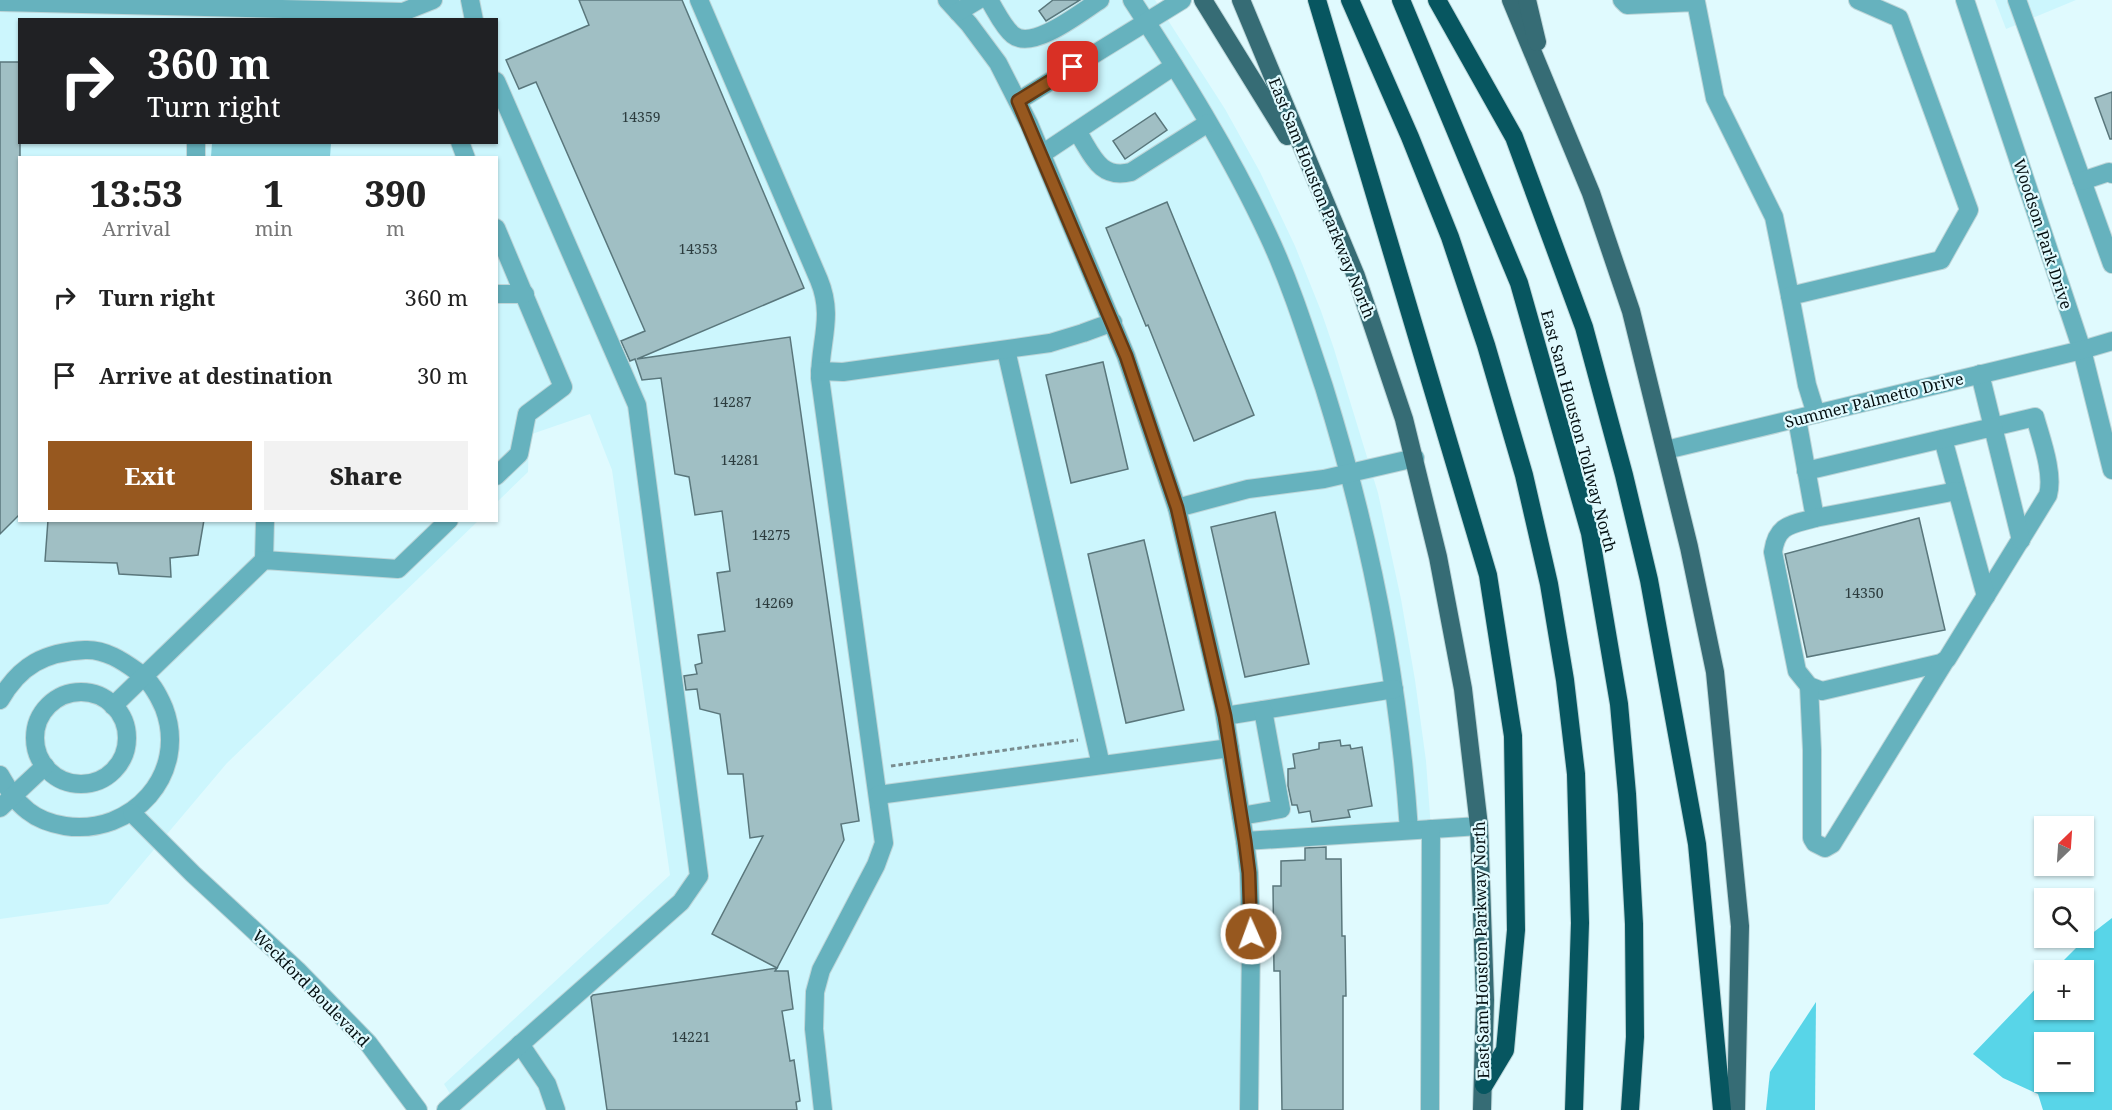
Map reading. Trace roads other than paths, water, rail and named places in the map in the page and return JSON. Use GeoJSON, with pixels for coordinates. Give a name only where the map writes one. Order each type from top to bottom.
{"type":"FeatureCollection","features":[{"type":"Feature","properties":{"kind":"highway"},"geometry":{"type":"LineString","coordinates":[[1317,0],[1488,575],[1513,736],[1515,941],[1505,1050],[1484,1085]]}},
{"type":"Feature","properties":{"kind":"highway"},"geometry":{"type":"LineString","coordinates":[[1350,0],[1410,137],[1450,237],[1486,345],[1524,475],[1549,584],[1565,680],[1576,774],[1580,923],[1574,1110]]}},
{"type":"Feature","properties":{"kind":"highway","name":"East Sam Houston Tollway North"},"geometry":{"type":"LineString","coordinates":[[1401,0],[1519,283],[1590,533],[1619,704],[1627,794],[1634,924],[1635,1037],[1630,1110]]}},
{"type":"Feature","properties":{"kind":"highway"},"geometry":{"type":"LineString","coordinates":[[1437,0],[1514,137],[1584,327],[1624,475],[1649,580],[1697,844],[1722,1110]]}},
{"type":"Feature","properties":{"kind":"main road"},"geometry":{"type":"LineString","coordinates":[[1203,0],[1315,181]]}},
{"type":"Feature","properties":{"kind":"main road","name":"East Sam Houston Parkway North"},"geometry":{"type":"LineString","coordinates":[[1241,0],[1356,276],[1394,387],[1438,557],[1463,689],[1479,826],[1484,948],[1482,1110]]}},
{"type":"Feature","properties":{"kind":"main road"},"geometry":{"type":"LineString","coordinates":[[1510,0],[1591,193],[1631,311],[1666,450],[1715,672],[1740,926],[1736,1110]]}},
{"type":"Feature","properties":{"kind":"main road"},"geometry":{"type":"LineString","coordinates":[[1527,0],[1550,96]]}},
{"type":"Feature","properties":{"kind":"street"},"geometry":{"type":"LineString","coordinates":[[0,2],[99,2],[200,13],[405,16],[433,0]]}},
{"type":"Feature","properties":{"kind":"street"},"geometry":{"type":"LineString","coordinates":[[470,0],[474,18]]}},
{"type":"Feature","properties":{"kind":"street"},"geometry":{"type":"LineString","coordinates":[[699,0],[824,293],[827,316],[820,371],[884,838],[880,856],[827,959],[814,992],[814,1029],[823,1110]]}},
{"type":"Feature","properties":{"kind":"street"},"geometry":{"type":"LineString","coordinates":[[978,0],[953,6],[988,47],[1018,101],[1042,154],[1126,356],[1177,508],[1225,716],[1249,873],[1251,942],[1249,1110]]}},
{"type":"Feature","properties":{"kind":"street"},"geometry":{"type":"LineString","coordinates":[[989,0],[1011,34],[1018,39],[1029,40],[1040,37],[1100,0]]}},
{"type":"Feature","properties":{"kind":"street"},"geometry":{"type":"LineString","coordinates":[[1132,0],[1174,66],[1244,186],[1279,261],[1309,341],[1350,473],[1374,580],[1394,688],[1404,760],[1409,830]]}},
{"type":"Feature","properties":{"kind":"street"},"geometry":{"type":"LineString","coordinates":[[1018,101],[1182,0]]}},
{"type":"Feature","properties":{"kind":"street"},"geometry":{"type":"LineString","coordinates":[[1622,0],[1627,5],[1701,1],[1715,98],[1774,217],[1806,385],[1816,414]]}},
{"type":"Feature","properties":{"kind":"street"},"geometry":{"type":"LineString","coordinates":[[1790,296],[1941,260],[1969,210],[1899,18],[1858,0]]}},
{"type":"Feature","properties":{"kind":"street","name":"Woodson Park Drive"},"geometry":{"type":"LineString","coordinates":[[1965,0],[2082,350],[2112,470]]}},
{"type":"Feature","properties":{"kind":"street"},"geometry":{"type":"LineString","coordinates":[[2017,0],[2112,264]]}},
{"type":"Feature","properties":{"kind":"street"},"geometry":{"type":"LineString","coordinates":[[1042,154],[1174,66]]}},
{"type":"Feature","properties":{"kind":"street"},"geometry":{"type":"LineString","coordinates":[[446,1110],[681,902],[699,876],[637,405],[498,86]]}},
{"type":"Feature","properties":{"kind":"street"},"geometry":{"type":"LineString","coordinates":[[1077,131],[1102,169],[1119,175],[1131,172],[1208,123]]}},
{"type":"Feature","properties":{"kind":"street"},"geometry":{"type":"LineString","coordinates":[[2082,181],[2109,172],[2112,174]]}},
{"type":"Feature","properties":{"kind":"street"},"geometry":{"type":"LineString","coordinates":[[498,233],[563,387],[527,414],[519,454],[498,474]]}},
{"type":"Feature","properties":{"kind":"street"},"geometry":{"type":"LineString","coordinates":[[498,294],[525,294]]}},
{"type":"Feature","properties":{"kind":"street"},"geometry":{"type":"LineString","coordinates":[[820,371],[843,372],[1006,350],[1068,338],[1113,322]]}},
{"type":"Feature","properties":{"kind":"street","name":"Summer Palmetto Drive"},"geometry":{"type":"LineString","coordinates":[[1666,450],[2112,341]]}},
{"type":"Feature","properties":{"kind":"street"},"geometry":{"type":"LineString","coordinates":[[1006,350],[1101,765]]}},
{"type":"Feature","properties":{"kind":"street"},"geometry":{"type":"LineString","coordinates":[[1980,374],[2021,540]]}},
{"type":"Feature","properties":{"kind":"street"},"geometry":{"type":"LineString","coordinates":[[1806,471],[2035,417],[2049,472],[2050,485],[2048,495],[2021,540],[1832,844],[1825,848],[1815,843],[1812,838],[1809,686]]}},
{"type":"Feature","properties":{"kind":"street"},"geometry":{"type":"LineString","coordinates":[[1797,419],[1815,518]]}},
{"type":"Feature","properties":{"kind":"street"},"geometry":{"type":"LineString","coordinates":[[1943,439],[1986,596]]}},
{"type":"Feature","properties":{"kind":"street"},"geometry":{"type":"LineString","coordinates":[[1177,508],[1248,489],[1306,482],[1414,458]]}},
{"type":"Feature","properties":{"kind":"street"},"geometry":{"type":"LineString","coordinates":[[1945,661],[1822,691],[1809,686],[1797,671],[1773,552],[1776,539],[1783,529],[1815,518],[1957,491]]}},
{"type":"Feature","properties":{"kind":"street"},"geometry":{"type":"LineString","coordinates":[[113,706],[264,560],[265,522]]}},
{"type":"Feature","properties":{"kind":"street"},"geometry":{"type":"LineString","coordinates":[[264,560],[398,569],[447,522]]}},
{"type":"Feature","properties":{"kind":"street"},"geometry":{"type":"LineString","coordinates":[[0,700],[10,683],[32,663],[59,651],[89,649],[118,657],[144,677],[159,695],[168,720],[170,746],[164,772],[151,795],[132,813],[107,825],[80,828],[54,824],[6,802]]}},
{"type":"Feature","properties":{"kind":"street"},"geometry":{"type":"LineString","coordinates":[[1225,716],[1394,688]]}},
{"type":"Feature","properties":{"kind":"street"},"geometry":{"type":"LineString","coordinates":[[80,692],[94,694],[113,706],[119,712],[125,726],[127,742],[123,757],[114,770],[101,779],[86,783],[71,783],[56,777],[37,754],[35,732],[42,711],[52,701],[65,694],[80,692]]}},
{"type":"Feature","properties":{"kind":"street"},"geometry":{"type":"LineString","coordinates":[[1241,816],[1281,809],[1263,710]]}},
{"type":"Feature","properties":{"kind":"street"},"geometry":{"type":"LineString","coordinates":[[878,795],[1230,748]]}},
{"type":"Feature","properties":{"kind":"street"},"geometry":{"type":"LineString","coordinates":[[6,802],[45,766]]}},
{"type":"Feature","properties":{"kind":"street"},"geometry":{"type":"LineString","coordinates":[[0,775],[6,802]]}},
{"type":"Feature","properties":{"kind":"street","name":"Weckford Boulevard"},"geometry":{"type":"LineString","coordinates":[[132,813],[193,874],[297,970],[368,1043],[410,1107]]}},
{"type":"Feature","properties":{"kind":"street"},"geometry":{"type":"LineString","coordinates":[[1245,841],[1479,826]]}},
{"type":"Feature","properties":{"kind":"street"},"geometry":{"type":"LineString","coordinates":[[1430,1110],[1431,829]]}},
{"type":"Feature","properties":{"kind":"street"},"geometry":{"type":"LineString","coordinates":[[520,1044],[547,1084],[556,1110]]}}]}
